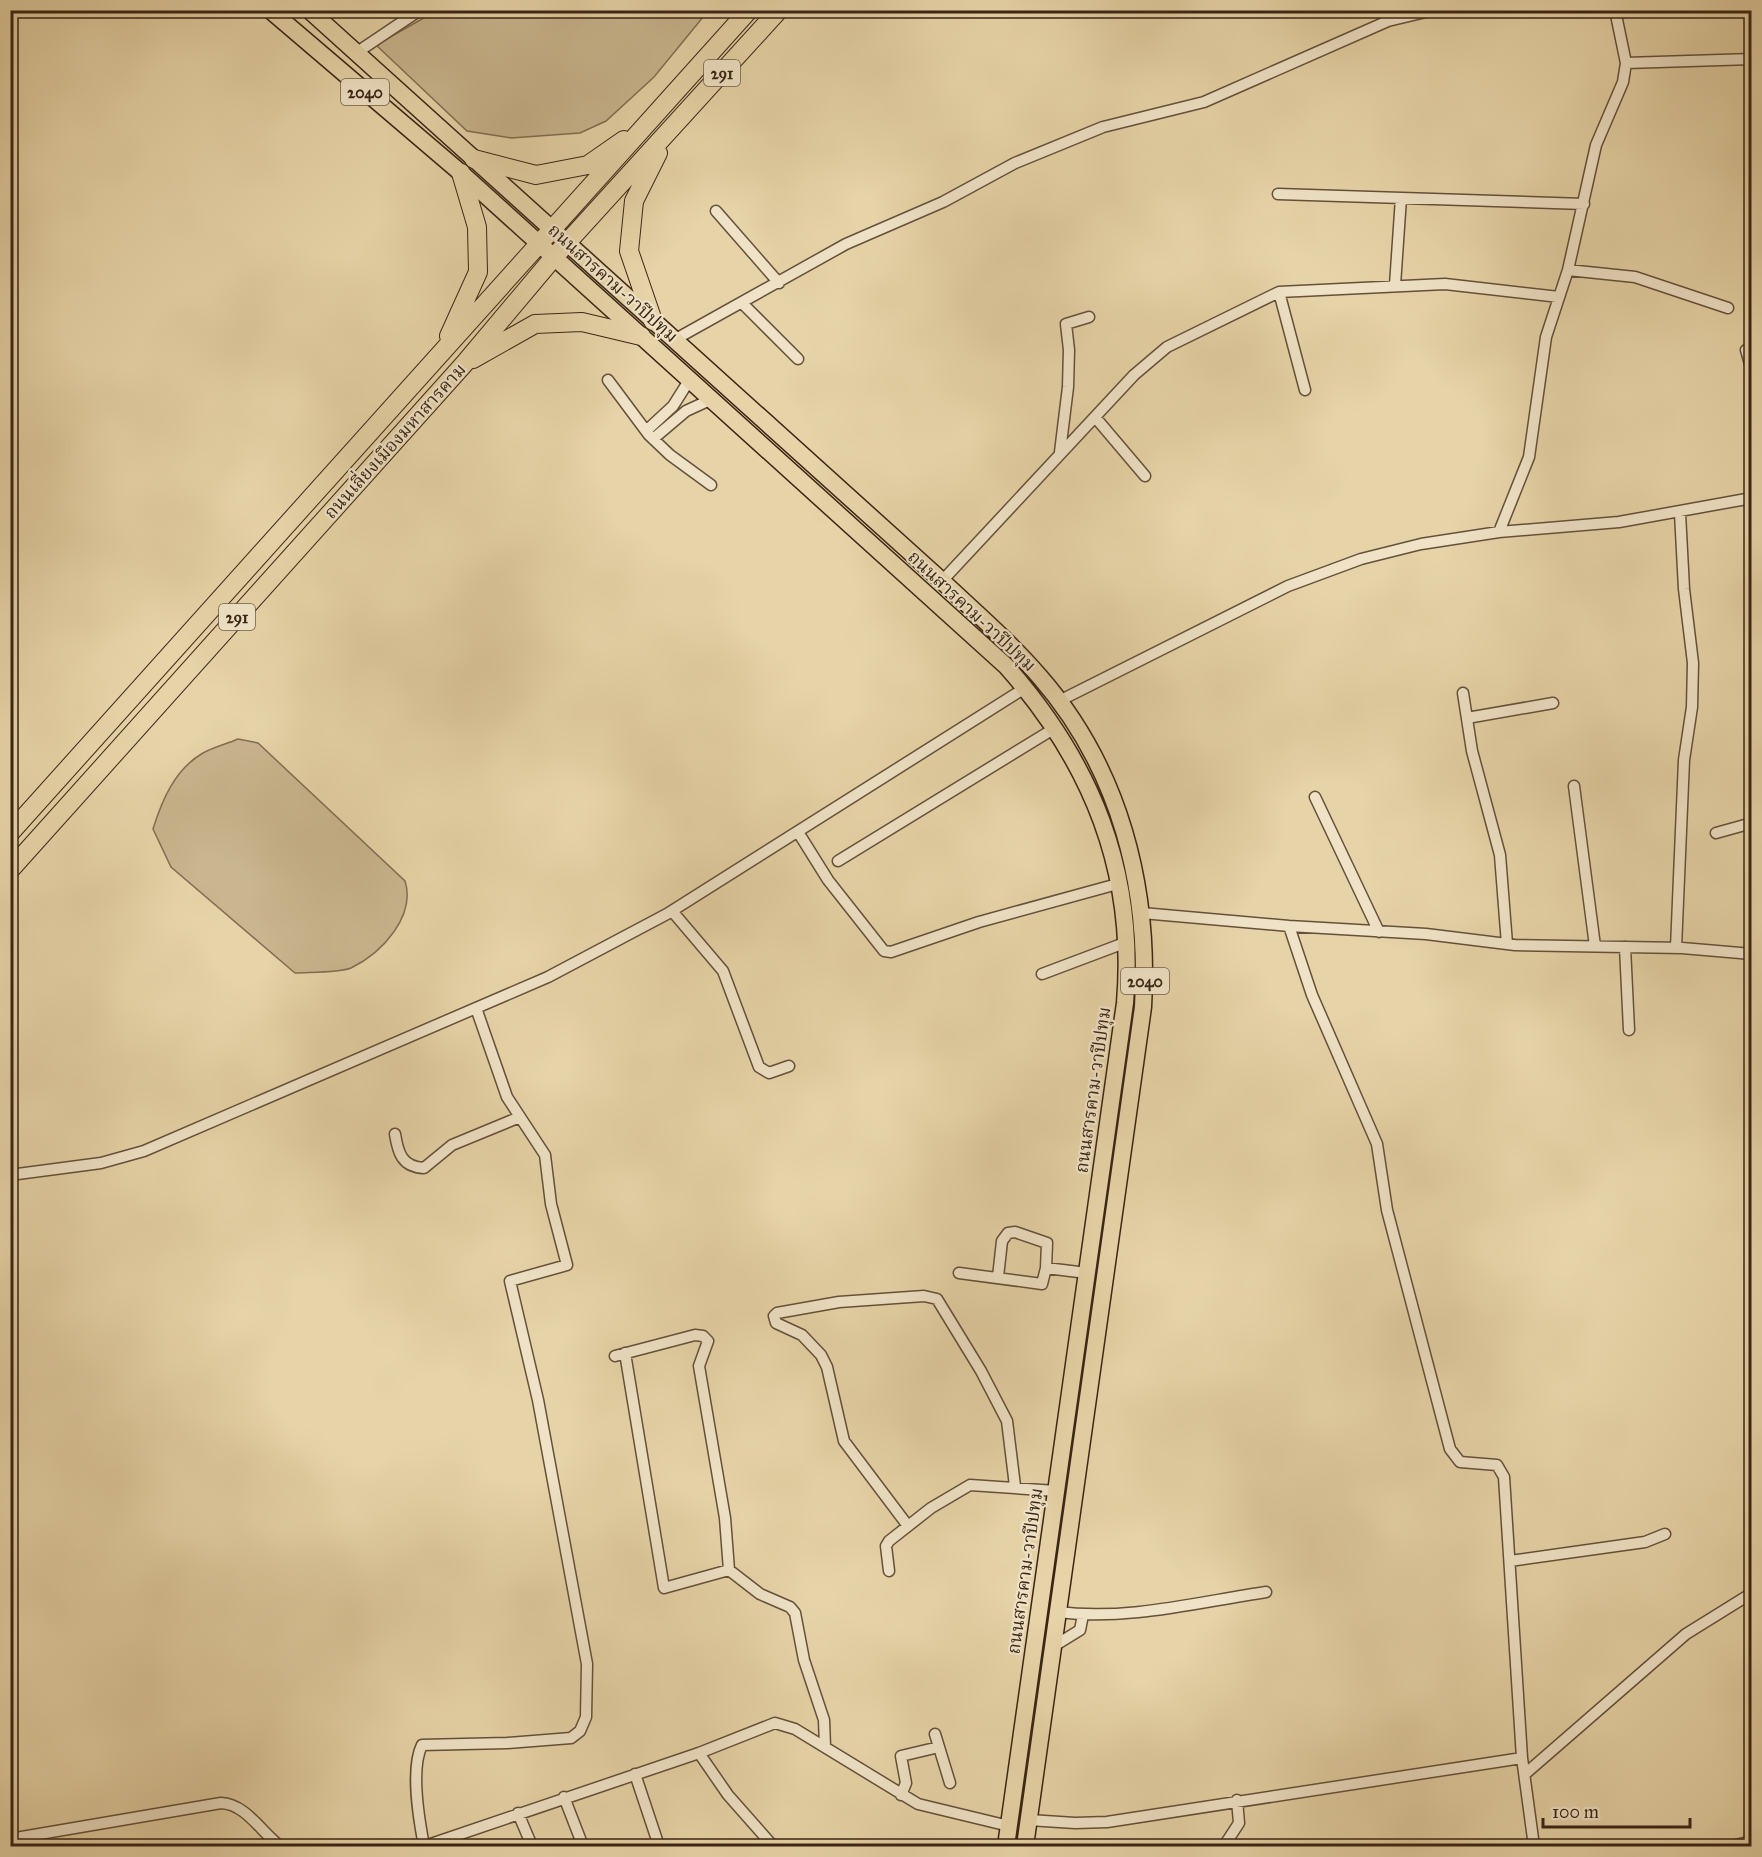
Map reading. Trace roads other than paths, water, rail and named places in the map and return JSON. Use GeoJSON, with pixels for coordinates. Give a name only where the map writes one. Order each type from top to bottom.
{"type":"FeatureCollection","features":[{"type":"Feature","properties":{"kind":"highway","name":"ถนนเลี่ยงเมืองมหาสารคาม"},"geometry":{"type":"LineString","coordinates":[[10,833],[749,10]]}},
{"type":"Feature","properties":{"kind":"highway","name":"ถนนเลี่ยงเมืองมหาสารคาม"},"geometry":{"type":"LineString","coordinates":[[10,870],[464,364],[554,257],[779,10]]}},
{"type":"Feature","properties":{"kind":"highway"},"geometry":{"type":"LineString","coordinates":[[474,159],[536,175],[588,165],[648,124]]}},
{"type":"Feature","properties":{"kind":"highway"},"geometry":{"type":"LineString","coordinates":[[653,321],[629,251],[634,201],[666,135]]}},
{"type":"Feature","properties":{"kind":"highway"},"geometry":{"type":"LineString","coordinates":[[442,352],[478,272],[477,227],[461,173]]}},
{"type":"Feature","properties":{"kind":"highway"},"geometry":{"type":"LineString","coordinates":[[464,364],[535,324],[582,322],[641,336]]}},
{"type":"Feature","properties":{"kind":"main road","name":"ถนนสารคาม-วาปีปทุม"},"geometry":{"type":"LineString","coordinates":[[270,10],[461,173],[1006,666],[1055,728],[1085,779],[1103,823],[1120,883],[1127,942],[1125,1003],[1006,1846]]}},
{"type":"Feature","properties":{"kind":"main road","name":"ถนนสารคาม-วาปีปทุม"},"geometry":{"type":"LineString","coordinates":[[309,10],[875,520],[1019,654],[1059,701],[1085,738],[1120,816],[1135,867],[1142,913],[1145,973],[1143,1007],[1025,1846]]}},
{"type":"Feature","properties":{"kind":"main road"},"geometry":{"type":"LineString","coordinates":[[862,534],[875,520]]}},
{"type":"Feature","properties":{"kind":"main road"},"geometry":{"type":"LineString","coordinates":[[1075,1355],[1094,1357]]}},
{"type":"Feature","properties":{"kind":"street"},"geometry":{"type":"LineString","coordinates":[[356,52],[420,10]]}},
{"type":"Feature","properties":{"kind":"street"},"geometry":{"type":"LineString","coordinates":[[1499,532],[1529,457],[1546,337],[1568,270],[1596,145],[1623,82],[1626,63],[1615,10]]}},
{"type":"Feature","properties":{"kind":"street"},"geometry":{"type":"LineString","coordinates":[[674,340],[846,244],[944,202],[1015,163],[1103,127],[1204,102],[1388,21],[1429,11]]}},
{"type":"Feature","properties":{"kind":"street"},"geometry":{"type":"LineString","coordinates":[[1626,63],[1752,59]]}},
{"type":"Feature","properties":{"kind":"street"},"geometry":{"type":"LineString","coordinates":[[1278,194],[1584,204]]}},
{"type":"Feature","properties":{"kind":"street"},"geometry":{"type":"LineString","coordinates":[[1395,285],[1401,198]]}},
{"type":"Feature","properties":{"kind":"street"},"geometry":{"type":"LineString","coordinates":[[716,211],[779,283]]}},
{"type":"Feature","properties":{"kind":"street"},"geometry":{"type":"LineString","coordinates":[[1568,270],[1635,277],[1728,308]]}},
{"type":"Feature","properties":{"kind":"street"},"geometry":{"type":"LineString","coordinates":[[942,581],[1134,375],[1167,347],[1279,292],[1445,284],[1559,297]]}},
{"type":"Feature","properties":{"kind":"street"},"geometry":{"type":"LineString","coordinates":[[1279,292],[1305,390]]}},
{"type":"Feature","properties":{"kind":"street"},"geometry":{"type":"LineString","coordinates":[[742,303],[798,359]]}},
{"type":"Feature","properties":{"kind":"street"},"geometry":{"type":"LineString","coordinates":[[1060,452],[1068,387],[1069,350],[1066,324],[1089,317]]}},
{"type":"Feature","properties":{"kind":"street"},"geometry":{"type":"LineString","coordinates":[[1746,350],[1752,371]]}},
{"type":"Feature","properties":{"kind":"street"},"geometry":{"type":"LineString","coordinates":[[608,380],[649,435],[711,485]]}},
{"type":"Feature","properties":{"kind":"street"},"geometry":{"type":"LineString","coordinates":[[649,435],[673,406],[690,380]]}},
{"type":"Feature","properties":{"kind":"street"},"geometry":{"type":"LineString","coordinates":[[649,435],[686,411],[711,399]]}},
{"type":"Feature","properties":{"kind":"street"},"geometry":{"type":"LineString","coordinates":[[1095,417],[1145,476]]}},
{"type":"Feature","properties":{"kind":"street"},"geometry":{"type":"LineString","coordinates":[[1059,701],[1288,586],[1381,554],[1421,544],[1499,532],[1620,522],[1680,513],[1752,498]]}},
{"type":"Feature","properties":{"kind":"street"},"geometry":{"type":"LineString","coordinates":[[1676,948],[1684,760],[1692,707],[1694,663],[1684,589],[1680,513]]}},
{"type":"Feature","properties":{"kind":"street"},"geometry":{"type":"LineString","coordinates":[[10,1175],[101,1162],[144,1151],[548,977],[672,911],[1025,688]]}},
{"type":"Feature","properties":{"kind":"street"},"geometry":{"type":"LineString","coordinates":[[1464,693],[1472,751],[1500,855],[1507,944]]}},
{"type":"Feature","properties":{"kind":"street"},"geometry":{"type":"LineString","coordinates":[[1467,718],[1552,703]]}},
{"type":"Feature","properties":{"kind":"street"},"geometry":{"type":"LineString","coordinates":[[838,861],[1055,728]]}},
{"type":"Feature","properties":{"kind":"street"},"geometry":{"type":"LineString","coordinates":[[1574,786],[1595,946]]}},
{"type":"Feature","properties":{"kind":"street"},"geometry":{"type":"LineString","coordinates":[[1315,797],[1378,932]]}},
{"type":"Feature","properties":{"kind":"street"},"geometry":{"type":"LineString","coordinates":[[1716,833],[1752,823]]}},
{"type":"Feature","properties":{"kind":"street"},"geometry":{"type":"LineString","coordinates":[[798,832],[828,880],[884,951],[891,952],[979,922],[1120,883]]}},
{"type":"Feature","properties":{"kind":"street"},"geometry":{"type":"LineString","coordinates":[[672,911],[723,971],[759,1067],[769,1073],[789,1066]]}},
{"type":"Feature","properties":{"kind":"street"},"geometry":{"type":"LineString","coordinates":[[1142,913],[1507,944],[1676,948],[1752,954]]}},
{"type":"Feature","properties":{"kind":"street"},"geometry":{"type":"LineString","coordinates":[[1289,926],[1312,995],[1377,1144],[1387,1210],[1450,1449],[1460,1462],[1497,1465],[1504,1478],[1522,1758],[1534,1846]]}},
{"type":"Feature","properties":{"kind":"street"},"geometry":{"type":"LineString","coordinates":[[1042,974],[1127,942]]}},
{"type":"Feature","properties":{"kind":"street"},"geometry":{"type":"LineString","coordinates":[[1625,947],[1629,1030]]}},
{"type":"Feature","properties":{"kind":"street"},"geometry":{"type":"LineString","coordinates":[[476,1008],[507,1097],[545,1155],[551,1204],[567,1264],[510,1281],[538,1400],[567,1552],[587,1664],[588,1705],[584,1724],[571,1737],[507,1743],[424,1744],[418,1758],[417,1796],[424,1846],[699,1753],[775,1723],[795,1729],[901,1796],[918,1804],[1009,1826]]}},
{"type":"Feature","properties":{"kind":"street"},"geometry":{"type":"LineString","coordinates":[[395,1134],[401,1158],[406,1164],[424,1167],[452,1145],[520,1117]]}},
{"type":"Feature","properties":{"kind":"street"},"geometry":{"type":"LineString","coordinates":[[959,1273],[1042,1284],[1048,1246],[1045,1241],[1010,1232],[1002,1241],[998,1277]]}},
{"type":"Feature","properties":{"kind":"street"},"geometry":{"type":"LineString","coordinates":[[1046,1268],[1087,1273]]}},
{"type":"Feature","properties":{"kind":"street"},"geometry":{"type":"LineString","coordinates":[[909,1526],[844,1441],[827,1367],[821,1355],[802,1335],[776,1323],[774,1316],[777,1313],[839,1302],[924,1296],[937,1299],[981,1371],[1007,1421],[1015,1486]]}},
{"type":"Feature","properties":{"kind":"street"},"geometry":{"type":"LineString","coordinates":[[729,1570],[664,1588],[620,1355],[695,1335],[703,1336],[708,1341],[699,1366],[725,1518],[729,1570],[760,1594],[790,1607],[795,1613],[804,1660],[824,1720],[825,1747]]}},
{"type":"Feature","properties":{"kind":"street"},"geometry":{"type":"LineString","coordinates":[[889,1571],[886,1546],[931,1508],[970,1485],[1015,1486],[1056,1491]]}},
{"type":"Feature","properties":{"kind":"street"},"geometry":{"type":"LineString","coordinates":[[1510,1561],[1645,1542],[1665,1534]]}},
{"type":"Feature","properties":{"kind":"street"},"geometry":{"type":"LineString","coordinates":[[1058,1612],[1083,1616],[1125,1613],[1266,1592]]}},
{"type":"Feature","properties":{"kind":"street"},"geometry":{"type":"LineString","coordinates":[[1525,1774],[1686,1634],[1752,1593]]}},
{"type":"Feature","properties":{"kind":"street"},"geometry":{"type":"LineString","coordinates":[[1053,1646],[1080,1630],[1083,1616]]}},
{"type":"Feature","properties":{"kind":"street"},"geometry":{"type":"LineString","coordinates":[[935,1734],[950,1783]]}},
{"type":"Feature","properties":{"kind":"street"},"geometry":{"type":"LineString","coordinates":[[901,1796],[906,1783],[901,1756],[939,1747]]}},
{"type":"Feature","properties":{"kind":"street"},"geometry":{"type":"LineString","coordinates":[[699,1753],[728,1795],[773,1846]]}},
{"type":"Feature","properties":{"kind":"street"},"geometry":{"type":"LineString","coordinates":[[1029,1824],[1107,1822],[1237,1800],[1453,1771],[1522,1758]]}},
{"type":"Feature","properties":{"kind":"street"},"geometry":{"type":"LineString","coordinates":[[634,1774],[659,1846]]}},
{"type":"Feature","properties":{"kind":"street"},"geometry":{"type":"LineString","coordinates":[[564,1797],[583,1846]]}},
{"type":"Feature","properties":{"kind":"street"},"geometry":{"type":"LineString","coordinates":[[1224,1846],[1239,1823],[1237,1800]]}},
{"type":"Feature","properties":{"kind":"street"},"geometry":{"type":"LineString","coordinates":[[10,1839],[232,1803],[240,1808],[266,1836],[280,1846]]}},
{"type":"Feature","properties":{"kind":"street"},"geometry":{"type":"LineString","coordinates":[[518,1813],[532,1846]]}},
{"type":"Feature","properties":{"kind":"street"},"geometry":{"type":"LineString","coordinates":[[1732,1846],[1752,1841]]}}]}
